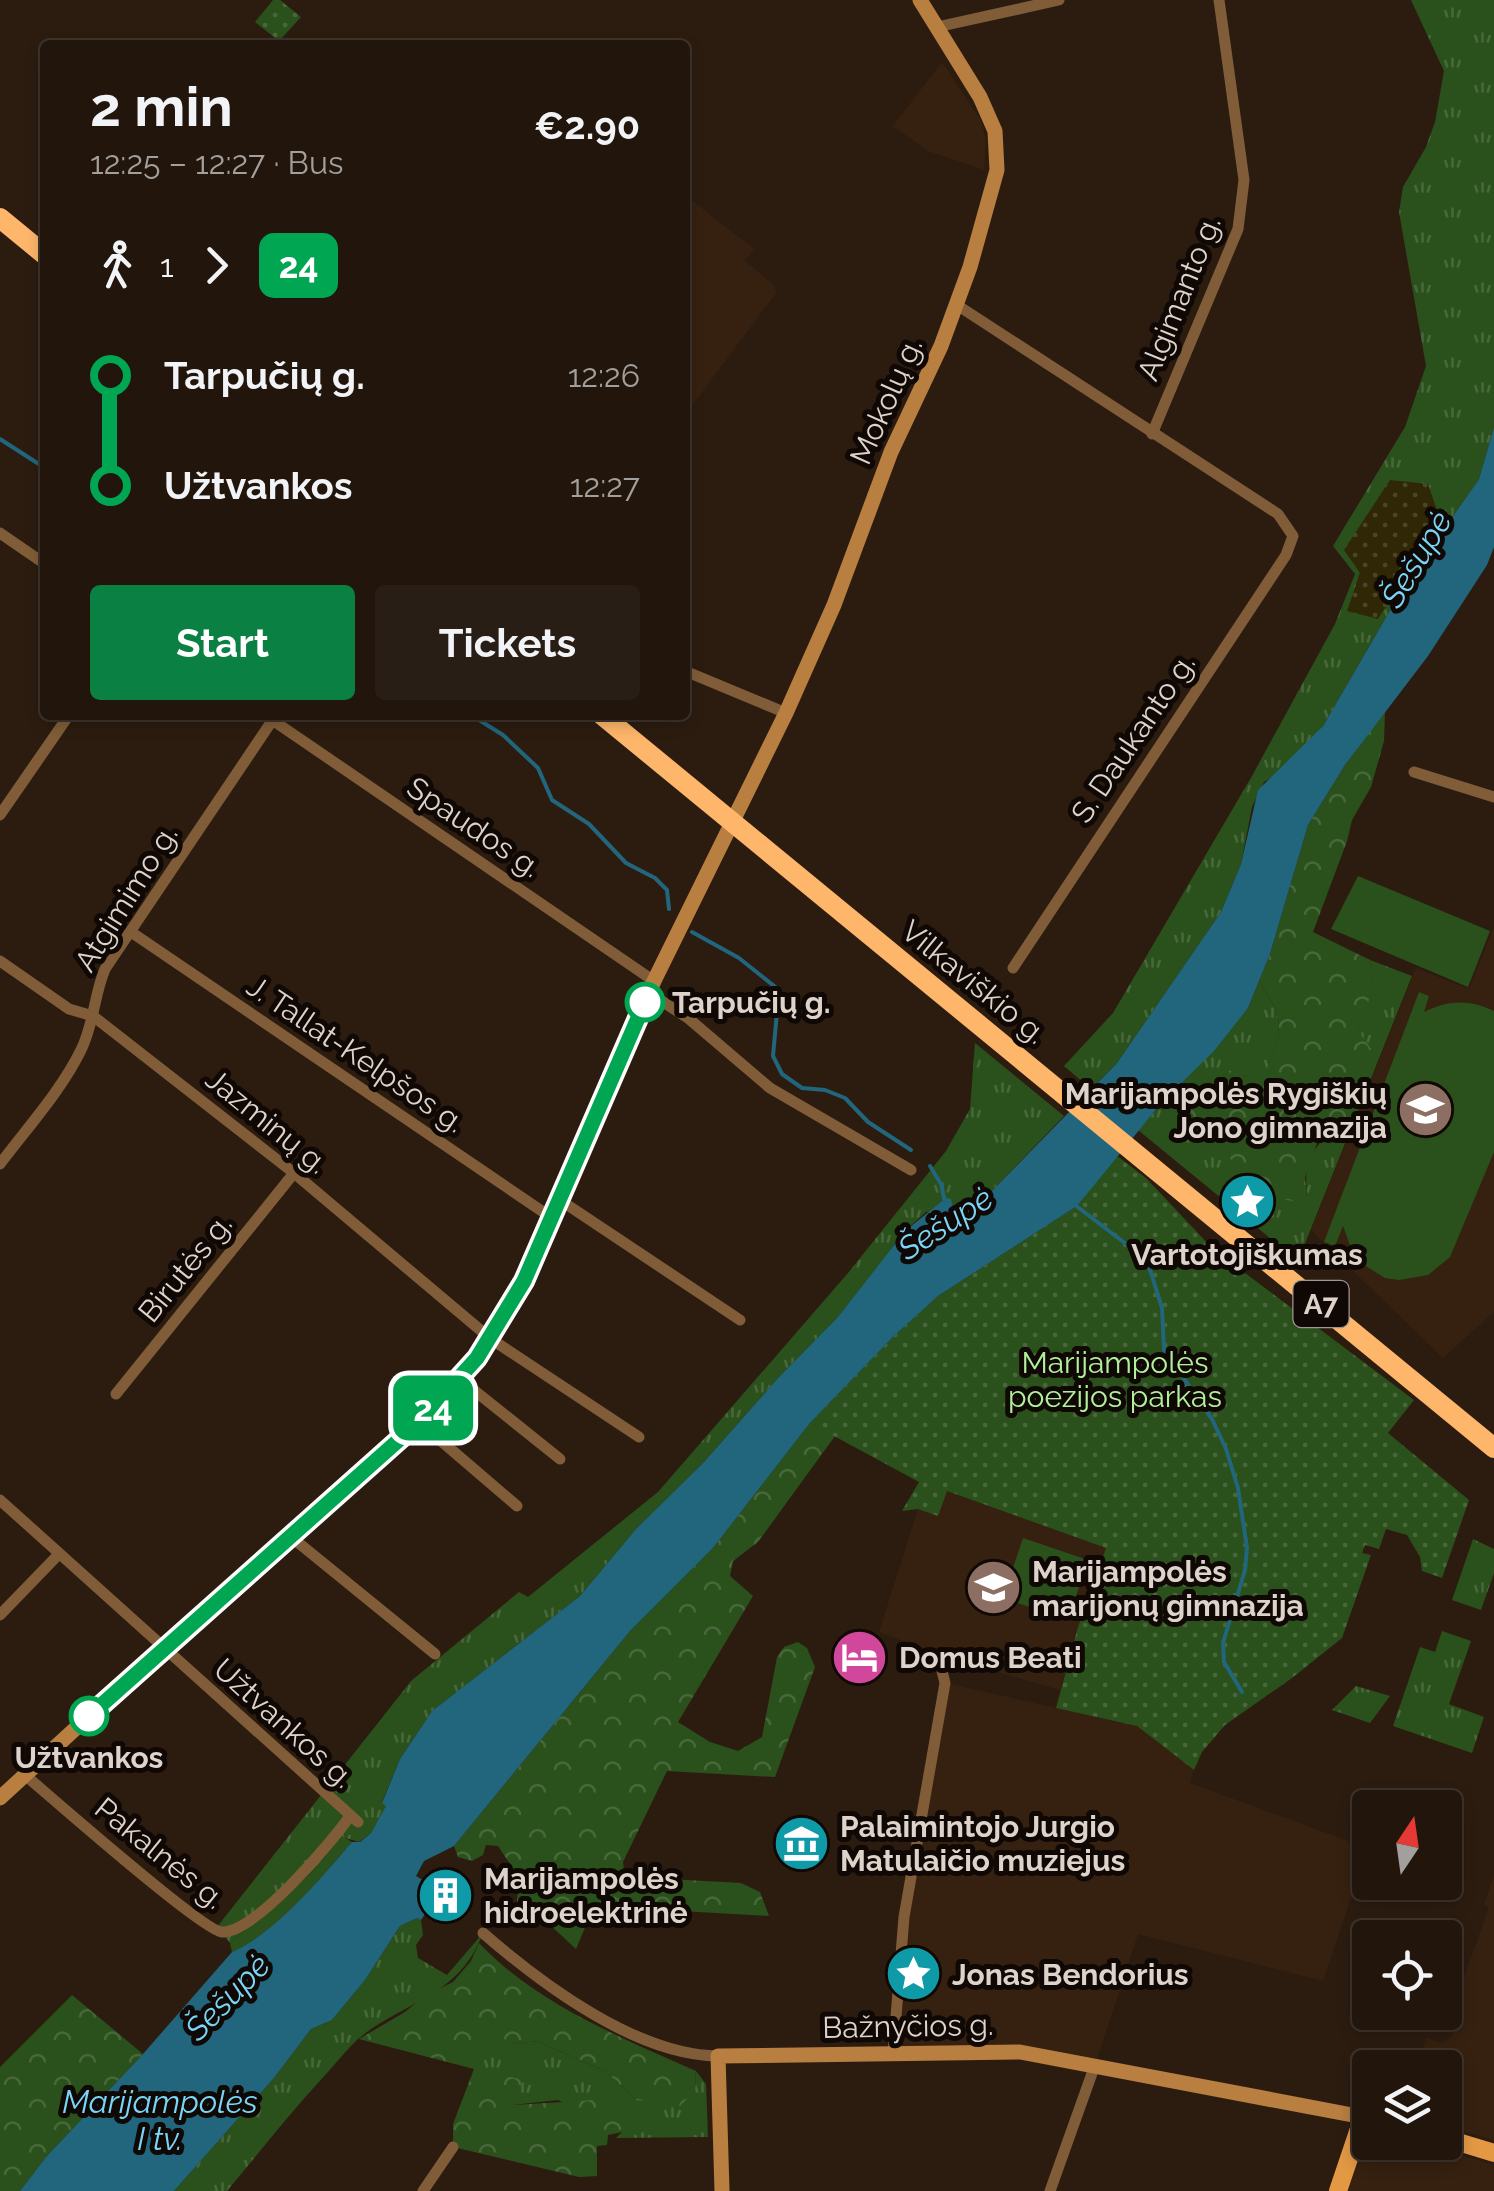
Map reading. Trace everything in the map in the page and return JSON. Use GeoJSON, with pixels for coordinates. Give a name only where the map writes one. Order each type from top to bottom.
{"type":"FeatureCollection","features":[{"type":"Feature","properties":{"kind":"highway"},"geometry":{"type":"LineString","coordinates":[[0,218],[40,251]]}},
{"type":"Feature","properties":{"kind":"highway","name":"Vilkaviškio g."},"geometry":{"type":"LineString","coordinates":[[608,720],[1494,1448]]}},
{"type":"Feature","properties":{"kind":"main road","name":"Mokolų g."},"geometry":{"type":"LineString","coordinates":[[732,822],[834,606],[892,452],[956,305],[992,191],[998,151],[989,114],[920,0]]}},
{"type":"Feature","properties":{"kind":"main road"},"geometry":{"type":"LineString","coordinates":[[0,1798],[419,1422],[460,1379],[491,1338],[524,1281],[652,987],[732,822]]}},
{"type":"Feature","properties":{"kind":"main road","name":"Bažnyčios g."},"geometry":{"type":"LineString","coordinates":[[718,2056],[1020,2052],[1352,2115]]}},
{"type":"Feature","properties":{"kind":"main road"},"geometry":{"type":"LineString","coordinates":[[718,2056],[722,2191]]}},
{"type":"Feature","properties":{"kind":"main road"},"geometry":{"type":"LineString","coordinates":[[1462,2143],[1494,2153]]}},
{"type":"Feature","properties":{"kind":"main road"},"geometry":{"type":"LineString","coordinates":[[1338,2191],[1352,2154]]}},
{"type":"Feature","properties":{"kind":"street"},"geometry":{"type":"LineString","coordinates":[[937,27],[1059,0]]}},
{"type":"Feature","properties":{"kind":"street","name":"Algimanto g."},"geometry":{"type":"LineString","coordinates":[[1152,434],[1238,229],[1244,180],[1219,0]]}},
{"type":"Feature","properties":{"kind":"street"},"geometry":{"type":"LineString","coordinates":[[956,305],[1152,434]]}},
{"type":"Feature","properties":{"kind":"street","name":"S. Daukanto g."},"geometry":{"type":"LineString","coordinates":[[1013,968],[1286,555],[1293,536],[1278,514],[1152,434]]}},
{"type":"Feature","properties":{"kind":"street"},"geometry":{"type":"LineString","coordinates":[[0,534],[40,561]]}},
{"type":"Feature","properties":{"kind":"street"},"geometry":{"type":"LineString","coordinates":[[690,673],[786,713]]}},
{"type":"Feature","properties":{"kind":"street"},"geometry":{"type":"LineString","coordinates":[[0,815],[65,720]]}},
{"type":"Feature","properties":{"kind":"street","name":"Atgimimo g."},"geometry":{"type":"LineString","coordinates":[[0,1164],[81,1050],[106,968],[269,720]]}},
{"type":"Feature","properties":{"kind":"street","name":"Spaudos g."},"geometry":{"type":"LineString","coordinates":[[275,720],[652,987],[770,1088],[911,1170]]}},
{"type":"Feature","properties":{"kind":"street"},"geometry":{"type":"LineString","coordinates":[[1414,772],[1494,797]]}},
{"type":"Feature","properties":{"kind":"street","name":"J. Tallat-Kelpšos g."},"geometry":{"type":"LineString","coordinates":[[131,932],[552,1218]]}},
{"type":"Feature","properties":{"kind":"street","name":"Jazminų g."},"geometry":{"type":"LineString","coordinates":[[0,961],[69,1009],[93,1016],[294,1173],[491,1338],[639,1437]]}},
{"type":"Feature","properties":{"kind":"street","name":"Birutės g."},"geometry":{"type":"LineString","coordinates":[[116,1394],[294,1173]]}},
{"type":"Feature","properties":{"kind":"street"},"geometry":{"type":"LineString","coordinates":[[560,1200],[740,1320]]}},
{"type":"Feature","properties":{"kind":"street"},"geometry":{"type":"LineString","coordinates":[[460,1379],[560,1459]]}},
{"type":"Feature","properties":{"kind":"street"},"geometry":{"type":"LineString","coordinates":[[419,1422],[517,1506]]}},
{"type":"Feature","properties":{"kind":"street","name":"Užtvankos g."},"geometry":{"type":"LineString","coordinates":[[0,1500],[354,1819]]}},
{"type":"Feature","properties":{"kind":"street"},"geometry":{"type":"LineString","coordinates":[[290,1536],[435,1654]]}},
{"type":"Feature","properties":{"kind":"street"},"geometry":{"type":"LineString","coordinates":[[0,1616],[59,1554]]}},
{"type":"Feature","properties":{"kind":"street"},"geometry":{"type":"LineString","coordinates":[[893,2054],[904,1917],[945,1683],[941,1667]]}},
{"type":"Feature","properties":{"kind":"street","name":"Pakalnės g."},"geometry":{"type":"LineString","coordinates":[[25,1775],[194,1917],[221,1932],[232,1930],[258,1913],[354,1819]]}},
{"type":"Feature","properties":{"kind":"street","name":"Bažnyčios g."},"geometry":{"type":"LineString","coordinates":[[483,1933],[558,1994],[675,2051],[718,2056]]}},
{"type":"Feature","properties":{"kind":"street"},"geometry":{"type":"LineString","coordinates":[[1050,2191],[1095,2065]]}},
{"type":"Feature","properties":{"kind":"street"},"geometry":{"type":"LineString","coordinates":[[423,2191],[453,2147]]}},
{"type":"Feature","properties":{"kind":"shaded area"},"geometry":{"type":"Polygon","coordinates":[[[942,62],[981,121],[986,141],[984,170],[928,151],[893,126],[942,62]]]}},
{"type":"Feature","properties":{"kind":"shaded area"},"geometry":{"type":"Polygon","coordinates":[[[690,199],[754,249],[745,261],[775,286],[776,293],[690,408],[690,199]]]}},
{"type":"Feature","properties":{"kind":"shaded area","name":"Marijampolės Rygiškių Jono gimnazija"},"geometry":{"type":"Polygon","coordinates":[[[1494,927],[1494,1312],[1443,1358],[1311,1230],[1416,968],[1469,989],[1494,927]]]}},
{"type":"Feature","properties":{"kind":"shaded area","name":"Marijampolės marijonų gimnazija"},"geometry":{"type":"Polygon","coordinates":[[[946,1491],[1107,1548],[1060,1690],[953,1659],[879,1632],[918,1509],[946,1491]]]}},
{"type":"Feature","properties":{"kind":"shaded area"},"geometry":{"type":"Polygon","coordinates":[[[945,1683],[1137,1726],[1194,1770],[1190,1783],[1348,1841],[1352,1848],[1352,1895],[1323,1981],[1138,1934],[1095,2065],[1044,2055],[893,2054],[904,1917],[945,1683]]]}},
{"type":"Feature","properties":{"kind":"shaded area"},"geometry":{"type":"Polygon","coordinates":[[[1494,1875],[1494,2140],[1462,2131],[1462,2050],[1422,2050],[1426,2038],[1442,2043],[1452,2037],[1454,2030],[1462,2030],[1462,1983],[1489,1907],[1484,1904],[1494,1875]]]}},
{"type":"Feature","properties":{"kind":"shaded area"},"geometry":{"type":"Polygon","coordinates":[[[1462,2155],[1494,2165],[1494,2191],[1344,2191],[1356,2160],[1462,2160],[1462,2155]]]}},
{"type":"Feature","properties":{"kind":"green space"},"geometry":{"type":"Polygon","coordinates":[[[273,0],[280,0],[301,17],[280,40],[255,22],[273,0]]]}},
{"type":"Feature","properties":{"kind":"green space"},"geometry":{"type":"Polygon","coordinates":[[[1411,0],[1494,0],[1494,427],[1479,479],[1419,565],[1404,567],[1398,577],[1399,595],[1323,726],[1279,773],[1264,782],[1252,807],[1241,864],[1221,912],[1117,1063],[1091,1089],[1064,1066],[1113,1013],[1252,776],[1335,624],[1355,574],[1333,546],[1405,427],[1426,366],[1399,212],[1403,187],[1435,122],[1444,71],[1411,0]],[[1442,525],[1360,573],[1348,611],[1394,592],[1395,572],[1442,525]]]}},
{"type":"Feature","properties":{"kind":"green space"},"geometry":{"type":"Polygon","coordinates":[[[1385,711],[1384,741],[1371,787],[1352,820],[1313,932],[1370,960],[1370,996],[1358,1031],[1374,1053],[1344,1124],[1318,1140],[1305,1178],[1307,1196],[1301,1203],[1279,1198],[1182,1120],[1225,1068],[1242,1077],[1266,1071],[1279,1025],[1274,1006],[1259,981],[1308,825],[1385,711]]]}},
{"type":"Feature","properties":{"kind":"green space"},"geometry":{"type":"Polygon","coordinates":[[[1358,876],[1490,931],[1468,987],[1331,929],[1358,876]]]}},
{"type":"Feature","properties":{"kind":"green space"},"geometry":{"type":"Polygon","coordinates":[[[1370,960],[1412,976],[1298,1261],[1138,1130],[1248,1008],[1259,981],[1278,1016],[1278,1034],[1266,1072],[1242,1077],[1307,1196],[1307,1172],[1313,1153],[1344,1124],[1359,1025],[1370,993],[1370,960]]]}},
{"type":"Feature","properties":{"kind":"green space","name":"Marijampolės Rygiškių Jono gimnazija"},"geometry":{"type":"Polygon","coordinates":[[[1419,992],[1429,996],[1424,1012],[1459,1003],[1494,1011],[1494,1152],[1450,1257],[1428,1275],[1399,1280],[1385,1278],[1361,1263],[1343,1226],[1335,1246],[1324,1242],[1419,992]]]}},
{"type":"Feature","properties":{"kind":"green space"},"geometry":{"type":"Polygon","coordinates":[[[975,1043],[1064,1116],[982,1201],[965,1209],[926,1212],[905,1231],[837,1318],[704,1462],[636,1529],[580,1596],[432,1711],[400,1759],[382,1802],[387,1806],[371,1833],[359,1842],[342,1837],[312,1872],[230,1943],[217,1927],[411,1681],[519,1592],[528,1597],[658,1492],[848,1273],[946,1151],[970,1109],[975,1043]]]}},
{"type":"Feature","properties":{"kind":"green space","name":"Marijampolės poezijos parkas"},"geometry":{"type":"Polygon","coordinates":[[[1116,1155],[1146,1178],[1213,1249],[1414,1400],[1388,1433],[1469,1500],[1442,1578],[1422,1571],[1420,1557],[1407,1535],[1386,1529],[1379,1549],[1365,1545],[1362,1553],[1371,1555],[1342,1638],[1225,1725],[1202,1752],[1194,1770],[1137,1726],[1056,1708],[1078,1627],[1106,1548],[947,1491],[938,1516],[918,1509],[902,1511],[919,1482],[810,1423],[938,1296],[1077,1206],[1116,1155]]]}},
{"type":"Feature","properties":{"kind":"green space"},"geometry":{"type":"Polygon","coordinates":[[[810,1423],[835,1436],[758,1542],[733,1561],[730,1576],[753,1596],[678,1722],[710,1742],[738,1751],[762,1737],[777,1657],[784,1647],[798,1642],[807,1648],[815,1667],[775,1777],[667,1771],[623,1862],[624,1871],[632,1877],[741,1883],[760,1892],[769,1916],[594,1906],[576,1949],[549,1924],[517,1907],[518,1876],[498,1846],[486,1845],[483,1855],[472,1861],[458,1857],[454,1846],[630,1631],[713,1548],[810,1423]]]}},
{"type":"Feature","properties":{"kind":"green space"},"geometry":{"type":"Polygon","coordinates":[[[1023,1538],[1088,1560],[1068,1620],[1003,1598],[1023,1538]]]}},
{"type":"Feature","properties":{"kind":"green space"},"geometry":{"type":"Polygon","coordinates":[[[1473,1539],[1494,1549],[1494,1573],[1481,1610],[1452,1600],[1473,1539]]]}},
{"type":"Feature","properties":{"kind":"green space"},"geometry":{"type":"Polygon","coordinates":[[[1442,1631],[1471,1641],[1449,1704],[1484,1717],[1472,1753],[1393,1726],[1420,1647],[1435,1652],[1442,1631]]]}},
{"type":"Feature","properties":{"kind":"green space"},"geometry":{"type":"Polygon","coordinates":[[[1356,1686],[1390,1696],[1370,1723],[1332,1710],[1356,1686]]]}},
{"type":"Feature","properties":{"kind":"green space"},"geometry":{"type":"Polygon","coordinates":[[[342,1836],[352,1842],[312,1887],[281,1919],[232,1952],[230,1943],[312,1872],[342,1836]]]}},
{"type":"Feature","properties":{"kind":"green space"},"geometry":{"type":"Polygon","coordinates":[[[417,1918],[421,1920],[423,1935],[416,1945],[418,1958],[447,1975],[483,1933],[473,1954],[446,1984],[354,2043],[227,2191],[174,2191],[274,2078],[311,2029],[332,2020],[365,1980],[400,1926],[417,1918]]]}},
{"type":"Feature","properties":{"kind":"green space"},"geometry":{"type":"Polygon","coordinates":[[[479,1943],[502,1965],[554,2002],[696,2071],[695,2091],[680,2106],[636,2100],[605,2071],[537,2041],[517,2044],[486,2032],[475,2068],[523,2080],[513,2105],[595,2100],[624,2106],[628,2119],[622,2132],[608,2135],[607,2145],[597,2146],[597,2176],[579,2177],[453,2147],[453,2124],[474,2069],[359,2039],[424,1996],[453,1982],[471,1961],[479,1943]]]}},
{"type":"Feature","properties":{"kind":"green space"},"geometry":{"type":"Polygon","coordinates":[[[72,1995],[143,2054],[46,2157],[20,2191],[0,2191],[0,2067],[72,1995]]]}},
{"type":"Feature","properties":{"kind":"green space"},"geometry":{"type":"Polygon","coordinates":[[[486,2031],[517,2044],[537,2041],[605,2071],[636,2100],[695,2091],[696,2071],[706,2084],[708,2137],[616,2138],[622,2132],[558,2100],[513,2105],[474,2069],[486,2031]]]}},
{"type":"Feature","properties":{"kind":"sand"},"geometry":{"type":"Polygon","coordinates":[[[1390,480],[1428,484],[1442,525],[1420,557],[1400,567],[1392,596],[1378,619],[1347,611],[1360,573],[1344,550],[1390,480]]]}},
{"type":"Feature","properties":{"kind":"water"},"geometry":{"type":"Polygon","coordinates":[[[1494,427],[1494,547],[1487,565],[1428,656],[1345,765],[1308,825],[1270,954],[1248,1008],[1214,1051],[1163,1101],[1077,1206],[938,1296],[810,1423],[713,1548],[630,1631],[454,1846],[424,1861],[416,1876],[431,1885],[420,1902],[429,1908],[421,1920],[417,1918],[400,1926],[365,1980],[332,2020],[311,2029],[274,2078],[174,2191],[20,2191],[46,2157],[232,1952],[281,1919],[352,1842],[360,1842],[371,1833],[386,1806],[382,1803],[400,1759],[432,1711],[580,1596],[636,1529],[704,1462],[837,1318],[905,1231],[946,1198],[951,1199],[953,1209],[965,1209],[982,1201],[1117,1063],[1221,912],[1241,864],[1258,790],[1323,726],[1399,595],[1398,577],[1404,567],[1419,565],[1479,479],[1494,427]]]}},
{"type":"Feature","properties":{"kind":"waterway"},"geometry":{"type":"LineString","coordinates":[[0,439],[40,465]]}},
{"type":"Feature","properties":{"kind":"waterway"},"geometry":{"type":"LineString","coordinates":[[479,720],[503,735],[538,768],[552,800],[589,824],[626,863],[655,878],[667,890],[669,909]]}},
{"type":"Feature","properties":{"kind":"waterway"},"geometry":{"type":"LineString","coordinates":[[692,932],[739,958],[779,990],[773,1056],[782,1074],[802,1088],[825,1090],[845,1098],[868,1122],[911,1150]]}},
{"type":"Feature","properties":{"kind":"waterway","name":"Šešupė"},"geometry":{"type":"LineString","coordinates":[[930,1166],[941,1184],[945,1202]]}},
{"type":"Feature","properties":{"kind":"waterway"},"geometry":{"type":"LineString","coordinates":[[1075,1205],[1147,1260],[1162,1308],[1164,1350],[1212,1419],[1226,1449],[1238,1488],[1247,1548],[1245,1570],[1223,1643],[1224,1662],[1242,1692]]}},
{"type":"Feature","properties":{"kind":"bus line","name":"24"},"geometry":{"type":"LineString","coordinates":[[89,1716],[419,1422],[477,1358],[524,1281],[645,1002]]}},
{"type":"Feature","properties":{"kind":"place","name":"Tarpučių g."},"geometry":{"type":"Point","coordinates":[645,1002]}},
{"type":"Feature","properties":{"kind":"place","name":"Marijampolės Rygiškių Jono gimnazija"},"geometry":{"type":"Point","coordinates":[1426,1110]}},
{"type":"Feature","properties":{"kind":"place","name":"Vartotojiškumas"},"geometry":{"type":"Point","coordinates":[1247,1201]}},
{"type":"Feature","properties":{"kind":"place","name":"Marijampolės marijonų gimnazija"},"geometry":{"type":"Point","coordinates":[993,1588]}},
{"type":"Feature","properties":{"kind":"place","name":"Domus Beati"},"geometry":{"type":"Point","coordinates":[860,1657]}},
{"type":"Feature","properties":{"kind":"place","name":"Užtvankos"},"geometry":{"type":"Point","coordinates":[89,1716]}},
{"type":"Feature","properties":{"kind":"place","name":"Palaimintojo Jurgio Matulaičio muziejus"},"geometry":{"type":"Point","coordinates":[801,1843]}},
{"type":"Feature","properties":{"kind":"place","name":"Marijampolės hidroelektrinė"},"geometry":{"type":"Point","coordinates":[445,1895]}},
{"type":"Feature","properties":{"kind":"place","name":"Jonas Bendorius"},"geometry":{"type":"Point","coordinates":[913,1974]}},
{"type":"Feature","properties":{"kind":"water label","name":"Marijampolės I tv."},"geometry":{"type":"Point","coordinates":[160,2120]}}]}
